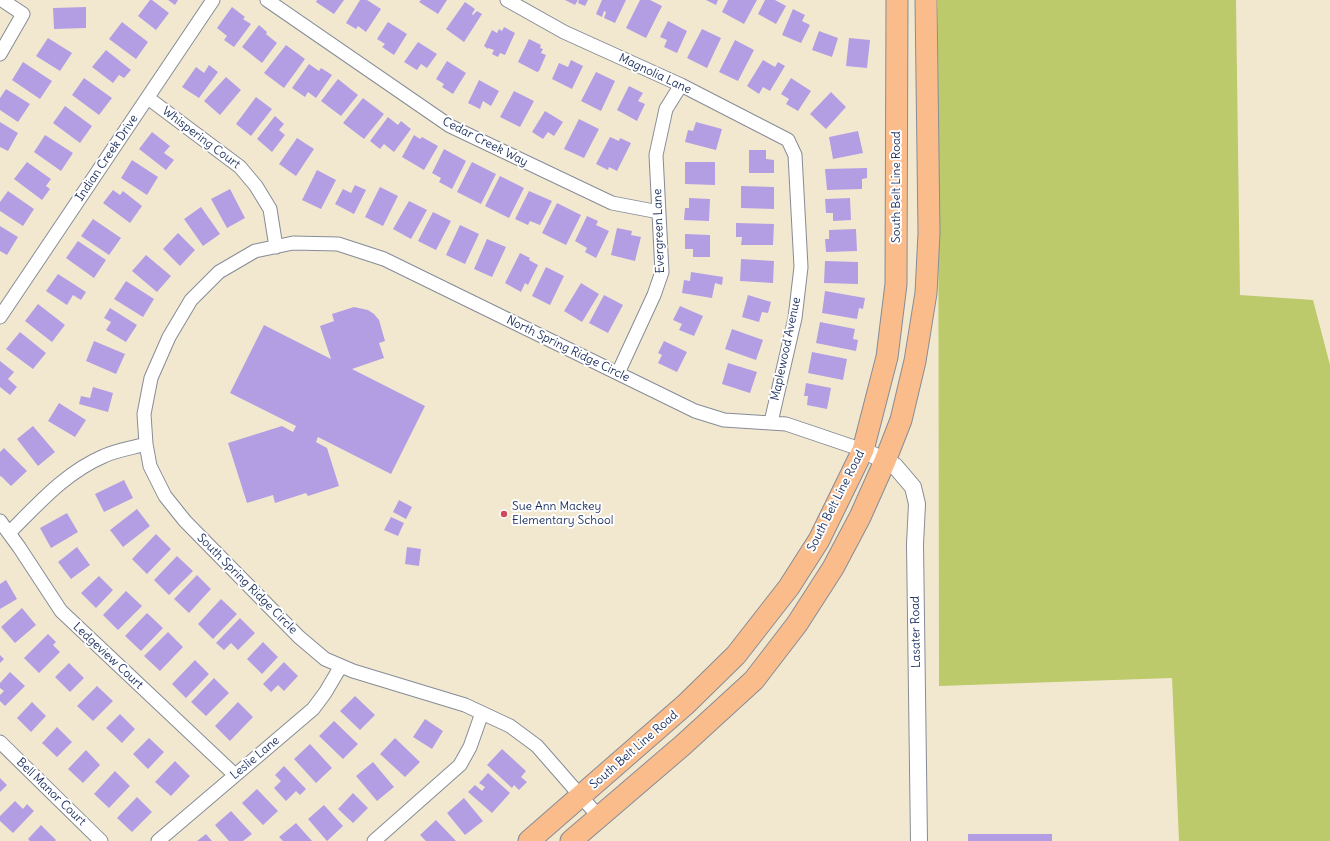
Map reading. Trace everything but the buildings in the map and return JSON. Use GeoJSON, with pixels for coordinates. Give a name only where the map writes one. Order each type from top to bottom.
{"type":"FeatureCollection","features":[{"type":"Feature","properties":{"kind":"main road","name":"South Belt Line Road"},"geometry":{"type":"LineString","coordinates":[[529,841],[686,704],[736,655],[789,587],[808,558],[819,540],[863,450],[887,357],[896,284],[897,0]]}},
{"type":"Feature","properties":{"kind":"main road"},"geometry":{"type":"LineString","coordinates":[[571,841],[683,745],[754,680],[797,624],[833,568],[860,517],[885,461],[900,420],[915,361],[926,293],[929,233],[926,0]]}},
{"type":"Feature","properties":{"kind":"street"},"geometry":{"type":"LineString","coordinates":[[0,54],[23,14],[2,0]]}},
{"type":"Feature","properties":{"kind":"street","name":"Indian Creek Drive"},"geometry":{"type":"LineString","coordinates":[[0,317],[213,0]]}},
{"type":"Feature","properties":{"kind":"street","name":"Cedar Creek Way"},"geometry":{"type":"LineString","coordinates":[[267,0],[450,126],[612,203],[659,212]]}},
{"type":"Feature","properties":{"kind":"street","name":"Magnolia Lane"},"geometry":{"type":"LineString","coordinates":[[507,0],[564,32],[681,85],[788,140],[795,155]]}},
{"type":"Feature","properties":{"kind":"street","name":"Evergreen Lane"},"geometry":{"type":"LineString","coordinates":[[618,374],[654,295],[662,272],[656,155],[666,109],[681,85]]}},
{"type":"Feature","properties":{"kind":"street","name":"Whispering Court"},"geometry":{"type":"LineString","coordinates":[[148,98],[240,167],[256,186],[270,209],[276,247]]}},
{"type":"Feature","properties":{"kind":"street","name":"Maplewood Avenue"},"geometry":{"type":"LineString","coordinates":[[771,422],[795,318],[801,267],[795,155]]}},
{"type":"Feature","properties":{"kind":"street","name":"North Spring Ridge Circle"},"geometry":{"type":"LineString","coordinates":[[276,247],[293,243],[338,244],[384,259],[695,411],[724,420],[786,424],[863,450]]}},
{"type":"Feature","properties":{"kind":"street","name":"South Spring Ridge Circle"},"geometry":{"type":"LineString","coordinates":[[276,247],[255,251],[220,272],[191,300],[169,337],[151,378],[144,414],[146,444],[150,466],[166,496],[185,521],[299,637],[325,659],[353,672],[465,705],[510,726],[537,746],[599,817]]}},
{"type":"Feature","properties":{"kind":"street"},"geometry":{"type":"LineString","coordinates":[[9,533],[50,492],[77,470],[105,455],[146,444]]}},
{"type":"Feature","properties":{"kind":"street","name":"Lasater Road"},"geometry":{"type":"LineString","coordinates":[[863,450],[894,466],[913,487],[917,504],[915,544],[919,841]]}},
{"type":"Feature","properties":{"kind":"street","name":"Ledgeview Court"},"geometry":{"type":"LineString","coordinates":[[0,521],[60,611],[235,775]]}},
{"type":"Feature","properties":{"kind":"street","name":"Leslie Lane"},"geometry":{"type":"LineString","coordinates":[[158,841],[313,709],[325,693],[341,666]]}},
{"type":"Feature","properties":{"kind":"street"},"geometry":{"type":"LineString","coordinates":[[374,841],[460,765],[470,747],[482,713]]}},
{"type":"Feature","properties":{"kind":"street","name":"Bell Manor Court"},"geometry":{"type":"LineString","coordinates":[[0,742],[101,841]]}},
{"type":"Feature","properties":{"kind":"green space"},"geometry":{"type":"Polygon","coordinates":[[[938,0],[1236,0],[1240,295],[1313,300],[1330,365],[1330,841],[1179,841],[1172,678],[939,686],[938,0]]]}},
{"type":"Feature","properties":{"kind":"place","name":"Sue Ann Mackey Elementary School"},"geometry":{"type":"Point","coordinates":[504,514]}}]}
